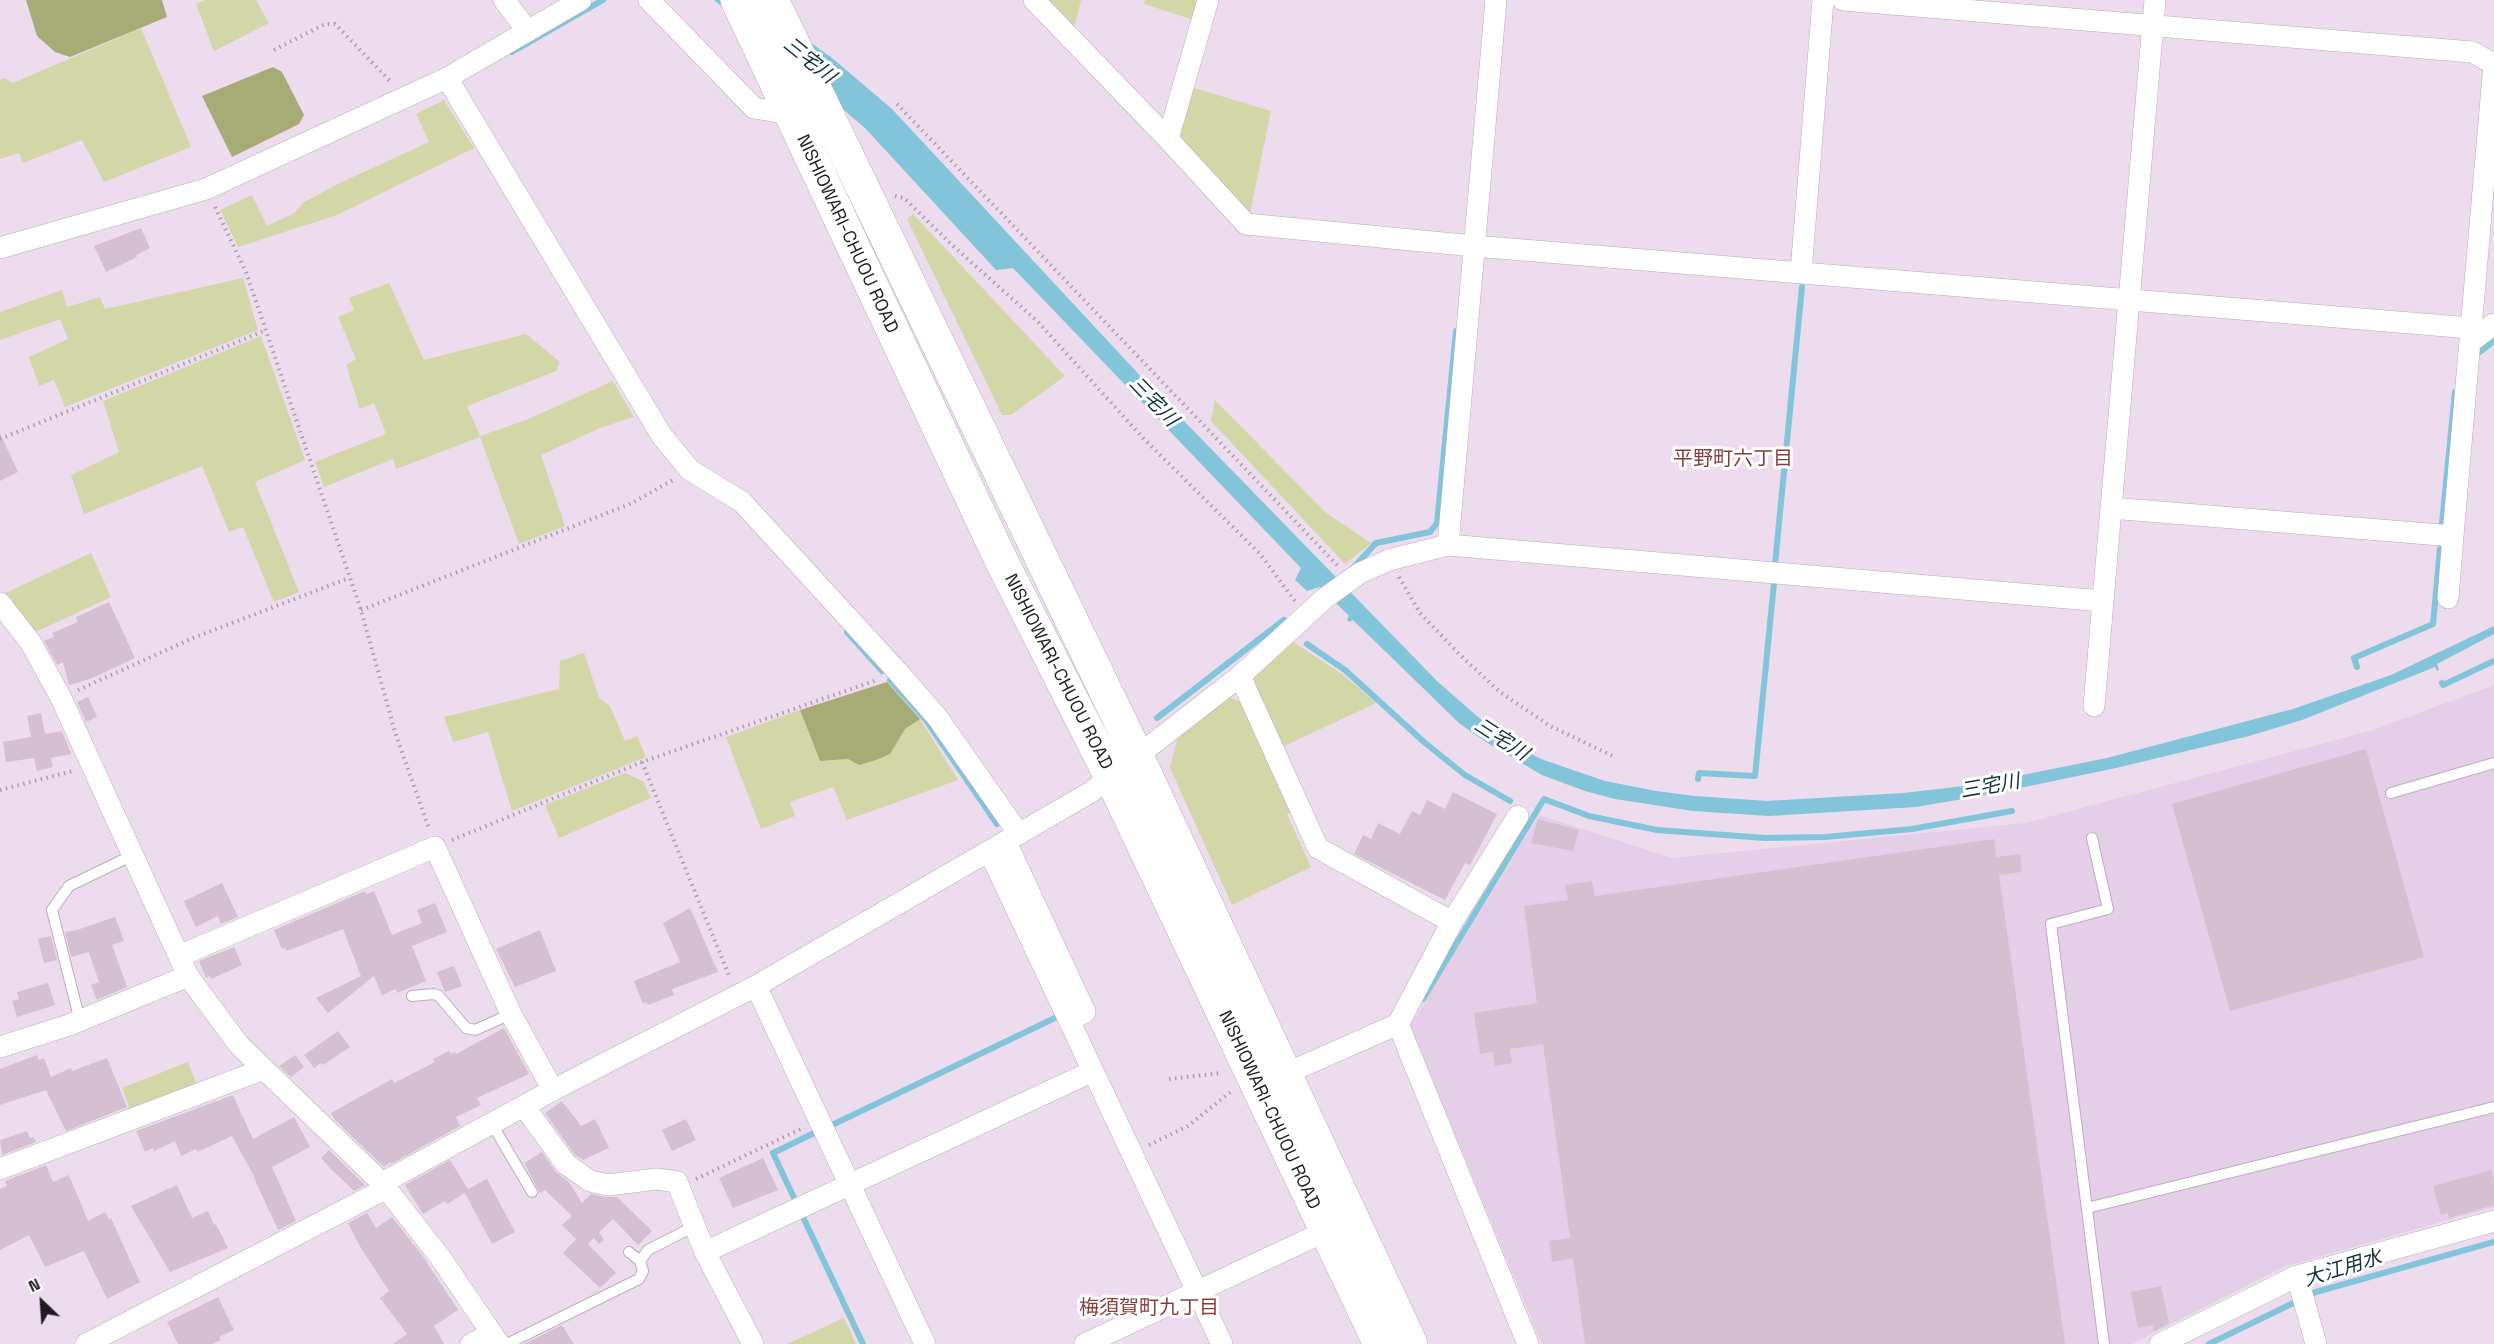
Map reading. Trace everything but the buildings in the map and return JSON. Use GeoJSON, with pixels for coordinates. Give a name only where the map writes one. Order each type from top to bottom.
{"type":"FeatureCollection","features":[{"type":"Feature","properties":{"kind":"main road","name":"NISHIOWARI-CHUOU ROAD"},"geometry":{"type":"LineString","coordinates":[[737,0],[1002,562],[1111,777],[1380,1344]]}},
{"type":"Feature","properties":{"kind":"main road","name":"NISHIOWARI-CHUOU ROAD"},"geometry":{"type":"LineString","coordinates":[[772,0],[1137,756],[1412,1344]]}},
{"type":"Feature","properties":{"kind":"street"},"geometry":{"type":"LineString","coordinates":[[504,0],[528,31]]}},
{"type":"Feature","properties":{"kind":"street"},"geometry":{"type":"LineString","coordinates":[[0,248],[206,189],[447,78],[581,0]]}},
{"type":"Feature","properties":{"kind":"street"},"geometry":{"type":"LineString","coordinates":[[649,0],[754,108],[786,105]]}},
{"type":"Feature","properties":{"kind":"street"},"geometry":{"type":"LineString","coordinates":[[1034,0],[1246,224],[1474,246],[2129,300],[2471,335],[2494,324]]}},
{"type":"Feature","properties":{"kind":"street"},"geometry":{"type":"LineString","coordinates":[[1168,139],[1208,0]]}},
{"type":"Feature","properties":{"kind":"street"},"geometry":{"type":"LineString","coordinates":[[1448,545],[1496,0]]}},
{"type":"Feature","properties":{"kind":"street"},"geometry":{"type":"LineString","coordinates":[[1801,272],[1823,0]]}},
{"type":"Feature","properties":{"kind":"street"},"geometry":{"type":"LineString","coordinates":[[1843,0],[2472,52],[2494,65],[2448,598]]}},
{"type":"Feature","properties":{"kind":"street"},"geometry":{"type":"LineString","coordinates":[[2094,706],[2155,0]]}},
{"type":"Feature","properties":{"kind":"street"},"geometry":{"type":"LineString","coordinates":[[447,78],[662,436],[690,470],[742,501],[937,717],[1004,842],[1069,1020],[1222,1344]]}},
{"type":"Feature","properties":{"kind":"street"},"geometry":{"type":"LineString","coordinates":[[2111,508],[2453,536]]}},
{"type":"Feature","properties":{"kind":"street"},"geometry":{"type":"LineString","coordinates":[[86,1344],[384,1186],[553,1090],[756,986],[1091,792],[1240,676],[1325,598],[1350,580],[1389,560],[1448,545],[2103,601]]}},
{"type":"Feature","properties":{"kind":"street"},"geometry":{"type":"LineString","coordinates":[[0,603],[31,643],[61,698],[188,976],[239,1045],[384,1186],[440,1257],[499,1341],[471,1344]]}},
{"type":"Feature","properties":{"kind":"street"},"geometry":{"type":"LineString","coordinates":[[1240,676],[1318,848],[1452,922]]}},
{"type":"Feature","properties":{"kind":"street"},"geometry":{"type":"LineString","coordinates":[[1286,1074],[1398,1024],[1452,922],[1518,816]]}},
{"type":"Feature","properties":{"kind":"street"},"geometry":{"type":"LineString","coordinates":[[179,956],[435,847],[511,1014],[553,1090]]}},
{"type":"Feature","properties":{"kind":"street"},"geometry":{"type":"LineString","coordinates":[[0,1047],[80,1021],[188,976]]}},
{"type":"Feature","properties":{"kind":"street"},"geometry":{"type":"LineString","coordinates":[[756,986],[925,1344]]}},
{"type":"Feature","properties":{"kind":"street"},"geometry":{"type":"LineString","coordinates":[[1398,1024],[1528,1344]]}},
{"type":"Feature","properties":{"kind":"street"},"geometry":{"type":"LineString","coordinates":[[0,1169],[264,1069]]}},
{"type":"Feature","properties":{"kind":"street"},"geometry":{"type":"LineString","coordinates":[[705,1252],[1093,1071]]}},
{"type":"Feature","properties":{"kind":"street"},"geometry":{"type":"LineString","coordinates":[[524,1106],[566,1164],[590,1181],[608,1185],[657,1179],[677,1182],[705,1252],[753,1344]]}},
{"type":"Feature","properties":{"kind":"street"},"geometry":{"type":"LineString","coordinates":[[2160,1344],[2301,1290],[2494,1221]]}},
{"type":"Feature","properties":{"kind":"street"},"geometry":{"type":"LineString","coordinates":[[1085,1344],[1326,1231]]}},
{"type":"Feature","properties":{"kind":"street"},"geometry":{"type":"LineString","coordinates":[[2301,1290],[2316,1344]]}},
{"type":"Feature","properties":{"kind":"lane"},"geometry":{"type":"LineString","coordinates":[[2391,793],[2494,763]]}},
{"type":"Feature","properties":{"kind":"lane"},"geometry":{"type":"LineString","coordinates":[[2092,838],[2108,909],[2051,924],[2104,1344]]}},
{"type":"Feature","properties":{"kind":"lane"},"geometry":{"type":"LineString","coordinates":[[80,1021],[52,910],[69,886],[133,855]]}},
{"type":"Feature","properties":{"kind":"lane"},"geometry":{"type":"LineString","coordinates":[[412,996],[434,994],[439,996],[466,1028],[475,1030],[511,1014]]}},
{"type":"Feature","properties":{"kind":"lane"},"geometry":{"type":"LineString","coordinates":[[2087,1208],[2494,1107]]}},
{"type":"Feature","properties":{"kind":"lane"},"geometry":{"type":"LineString","coordinates":[[492,1124],[532,1192]]}},
{"type":"Feature","properties":{"kind":"lane"},"geometry":{"type":"LineString","coordinates":[[640,1261],[648,1251],[695,1226]]}},
{"type":"Feature","properties":{"kind":"lane"},"geometry":{"type":"LineString","coordinates":[[499,1341],[639,1279],[643,1271],[640,1261],[629,1252]]}},
{"type":"Feature","properties":{"kind":"path"},"geometry":{"type":"LineString","coordinates":[[274,50],[326,24],[335,24],[405,97]]}},
{"type":"Feature","properties":{"kind":"path"},"geometry":{"type":"LineString","coordinates":[[897,104],[1350,580]]}},
{"type":"Feature","properties":{"kind":"path"},"geometry":{"type":"LineString","coordinates":[[861,188],[904,198],[952,245],[1038,322],[1144,439],[1260,554],[1306,616]]}},
{"type":"Feature","properties":{"kind":"path"},"geometry":{"type":"LineString","coordinates":[[206,189],[246,272],[264,331],[361,610],[395,732],[435,847],[642,762],[874,682],[897,671]]}},
{"type":"Feature","properties":{"kind":"path"},"geometry":{"type":"LineString","coordinates":[[0,439],[264,331]]}},
{"type":"Feature","properties":{"kind":"path"},"geometry":{"type":"LineString","coordinates":[[361,610],[630,504],[690,470]]}},
{"type":"Feature","properties":{"kind":"path"},"geometry":{"type":"LineString","coordinates":[[1389,560],[1420,613],[1500,692],[1550,726],[1613,756]]}},
{"type":"Feature","properties":{"kind":"path"},"geometry":{"type":"LineString","coordinates":[[61,698],[193,638],[349,578]]}},
{"type":"Feature","properties":{"kind":"path"},"geometry":{"type":"LineString","coordinates":[[642,762],[737,996]]}},
{"type":"Feature","properties":{"kind":"path"},"geometry":{"type":"LineString","coordinates":[[0,790],[52,778],[91,765]]}},
{"type":"Feature","properties":{"kind":"path"},"geometry":{"type":"LineString","coordinates":[[1169,1078],[1233,1072],[1252,1074]]}},
{"type":"Feature","properties":{"kind":"path"},"geometry":{"type":"LineString","coordinates":[[1132,1154],[1188,1126],[1252,1074]]}},
{"type":"Feature","properties":{"kind":"path"},"geometry":{"type":"LineString","coordinates":[[679,1187],[819,1120]]}},
{"type":"Feature","properties":{"kind":"shaded area"},"geometry":{"type":"Polygon","coordinates":[[[2494,685],[2494,1207],[2283,1267],[2132,1344],[1542,1344],[1410,1026],[1539,815],[1672,858],[2026,823],[2373,730],[2494,685]]]}},
{"type":"Feature","properties":{"kind":"green space"},"geometry":{"type":"Polygon","coordinates":[[[26,0],[162,0],[167,17],[70,57],[55,52],[37,36],[26,0]]]}},
{"type":"Feature","properties":{"kind":"green space"},"geometry":{"type":"Polygon","coordinates":[[[205,0],[256,0],[269,23],[214,51],[196,4],[205,0]]]}},
{"type":"Feature","properties":{"kind":"green space"},"geometry":{"type":"Polygon","coordinates":[[[1046,0],[1081,0],[1074,29],[1046,0]]]}},
{"type":"Feature","properties":{"kind":"green space"},"geometry":{"type":"Polygon","coordinates":[[[1145,0],[1200,0],[1194,20],[1144,4],[1145,0]]]}},
{"type":"Feature","properties":{"kind":"green space"},"geometry":{"type":"Polygon","coordinates":[[[141,28],[191,147],[104,182],[82,140],[23,163],[19,153],[0,159],[0,80],[4,78],[13,83],[141,28]]]}},
{"type":"Feature","properties":{"kind":"green space"},"geometry":{"type":"Polygon","coordinates":[[[273,67],[282,72],[304,115],[299,124],[232,157],[202,96],[273,67]]]}},
{"type":"Feature","properties":{"kind":"green space"},"geometry":{"type":"Polygon","coordinates":[[[1191,87],[1271,111],[1249,218],[1182,143],[1180,126],[1191,87]]]}},
{"type":"Feature","properties":{"kind":"green space"},"geometry":{"type":"Polygon","coordinates":[[[444,100],[474,148],[337,215],[238,247],[220,210],[252,195],[267,226],[294,213],[304,202],[340,183],[429,142],[416,114],[444,100]]]}},
{"type":"Feature","properties":{"kind":"green space"},"geometry":{"type":"Polygon","coordinates":[[[913,214],[1065,376],[1011,415],[1002,415],[907,219],[913,214]]]}},
{"type":"Feature","properties":{"kind":"green space"},"geometry":{"type":"Polygon","coordinates":[[[243,278],[258,330],[65,407],[54,380],[39,386],[29,357],[68,339],[60,319],[0,340],[0,312],[62,290],[67,307],[100,297],[105,309],[243,278]]]}},
{"type":"Feature","properties":{"kind":"green space"},"geometry":{"type":"Polygon","coordinates":[[[389,283],[424,360],[526,334],[560,362],[556,371],[467,406],[480,436],[526,420],[613,381],[634,417],[600,428],[541,455],[565,526],[519,544],[480,437],[396,469],[393,459],[324,487],[315,462],[386,434],[374,403],[360,409],[346,365],[356,359],[338,317],[354,310],[349,298],[389,283]]]}},
{"type":"Feature","properties":{"kind":"green space"},"geometry":{"type":"Polygon","coordinates":[[[261,336],[305,460],[255,482],[299,592],[274,602],[243,527],[229,532],[202,466],[84,514],[71,475],[119,452],[103,401],[261,336]]]}},
{"type":"Feature","properties":{"kind":"green space"},"geometry":{"type":"Polygon","coordinates":[[[1215,400],[1325,512],[1371,543],[1345,564],[1211,421],[1215,400]]]}},
{"type":"Feature","properties":{"kind":"green space"},"geometry":{"type":"Polygon","coordinates":[[[91,553],[111,597],[31,634],[1,595],[91,553]]]}},
{"type":"Feature","properties":{"kind":"green space"},"geometry":{"type":"Polygon","coordinates":[[[1293,642],[1342,674],[1376,703],[1280,748],[1251,689],[1253,673],[1293,642]]]}},
{"type":"Feature","properties":{"kind":"green space"},"geometry":{"type":"Polygon","coordinates":[[[584,653],[599,698],[610,706],[625,741],[637,736],[646,757],[512,811],[488,732],[453,742],[444,717],[559,689],[560,661],[584,653]]]}},
{"type":"Feature","properties":{"kind":"green space"},"geometry":{"type":"Polygon","coordinates":[[[887,682],[920,719],[905,729],[890,754],[876,760],[859,765],[848,759],[820,761],[800,710],[887,682]]]}},
{"type":"Feature","properties":{"kind":"green space"},"geometry":{"type":"Polygon","coordinates":[[[1227,696],[1244,703],[1294,810],[1287,814],[1311,867],[1232,905],[1170,768],[1178,735],[1227,696]]]}},
{"type":"Feature","properties":{"kind":"green space"},"geometry":{"type":"Polygon","coordinates":[[[800,710],[820,761],[848,759],[897,740],[905,729],[920,719],[958,780],[847,820],[833,787],[790,802],[795,816],[761,829],[726,737],[800,710]]]}},
{"type":"Feature","properties":{"kind":"green space"},"geometry":{"type":"Polygon","coordinates":[[[625,773],[643,781],[651,798],[559,838],[545,805],[625,773]]]}},
{"type":"Feature","properties":{"kind":"green space"},"geometry":{"type":"Polygon","coordinates":[[[188,1062],[198,1088],[132,1114],[122,1088],[188,1062]]]}},
{"type":"Feature","properties":{"kind":"green space"},"geometry":{"type":"Polygon","coordinates":[[[844,1318],[856,1344],[787,1344],[844,1318]]]}},
{"type":"Feature","properties":{"kind":"water","name":"三宅川"},"geometry":{"type":"Polygon","coordinates":[[[714,0],[752,0],[832,58],[892,109],[1146,382],[1437,681],[1514,745],[1541,759],[1605,781],[1656,791],[1767,801],[1903,793],[1973,785],[2107,758],[2293,709],[2391,675],[2494,626],[2494,634],[2437,664],[2439,670],[2437,671],[2435,667],[2302,720],[2249,736],[2116,768],[1986,795],[1916,807],[1769,816],[1693,811],[1615,799],[1585,791],[1542,775],[1459,723],[1353,620],[1349,622],[1347,619],[1349,616],[1320,587],[1307,591],[1295,580],[1301,568],[1013,268],[996,270],[865,128],[714,0]]]}},
{"type":"Feature","properties":{"kind":"waterway"},"geometry":{"type":"LineString","coordinates":[[512,52],[603,0]]}},
{"type":"Feature","properties":{"kind":"waterway"},"geometry":{"type":"LineString","coordinates":[[1775,564],[1802,287]]}},
{"type":"Feature","properties":{"kind":"waterway"},"geometry":{"type":"LineString","coordinates":[[1353,568],[1376,543],[1430,532],[1437,523],[1456,331]]}},
{"type":"Feature","properties":{"kind":"waterway"},"geometry":{"type":"LineString","coordinates":[[2480,352],[2494,341]]}},
{"type":"Feature","properties":{"kind":"waterway"},"geometry":{"type":"LineString","coordinates":[[2442,523],[2455,392]]}},
{"type":"Feature","properties":{"kind":"waterway"},"geometry":{"type":"LineString","coordinates":[[2357,667],[2354,658],[2433,624],[2440,549]]}},
{"type":"Feature","properties":{"kind":"waterway"},"geometry":{"type":"LineString","coordinates":[[1698,779],[1699,773],[1755,776],[1774,583]]}},
{"type":"Feature","properties":{"kind":"waterway"},"geometry":{"type":"LineString","coordinates":[[1157,718],[1284,620]]}},
{"type":"Feature","properties":{"kind":"waterway"},"geometry":{"type":"LineString","coordinates":[[847,632],[882,671]]}},
{"type":"Feature","properties":{"kind":"waterway"},"geometry":{"type":"LineString","coordinates":[[1307,644],[1345,670],[1424,742],[1465,775],[1510,801]]}},
{"type":"Feature","properties":{"kind":"waterway"},"geometry":{"type":"LineString","coordinates":[[2442,683],[2443,685],[2494,661]]}},
{"type":"Feature","properties":{"kind":"waterway"},"geometry":{"type":"LineString","coordinates":[[890,680],[926,720],[997,824]]}},
{"type":"Feature","properties":{"kind":"waterway"},"geometry":{"type":"LineString","coordinates":[[1423,999],[1544,799],[1589,816],[1657,830],[1765,838],[1825,837],[1912,829],[2012,811]]}},
{"type":"Feature","properties":{"kind":"waterway"},"geometry":{"type":"LineString","coordinates":[[832,1125],[1057,1017]]}},
{"type":"Feature","properties":{"kind":"waterway"},"geometry":{"type":"LineString","coordinates":[[795,1200],[773,1153],[814,1133]]}},
{"type":"Feature","properties":{"kind":"waterway"},"geometry":{"type":"LineString","coordinates":[[803,1217],[863,1344]]}},
{"type":"Feature","properties":{"kind":"waterway","name":"大江用水"},"geometry":{"type":"LineString","coordinates":[[2209,1344],[2316,1292],[2494,1242]]}},
{"type":"Feature","properties":{"kind":"district","name":"平野町六丁目"},"geometry":{"type":"Point","coordinates":[1733,460]}},
{"type":"Feature","properties":{"kind":"district","name":"梅須賀町九丁目"},"geometry":{"type":"Point","coordinates":[1149,1309]}}]}
